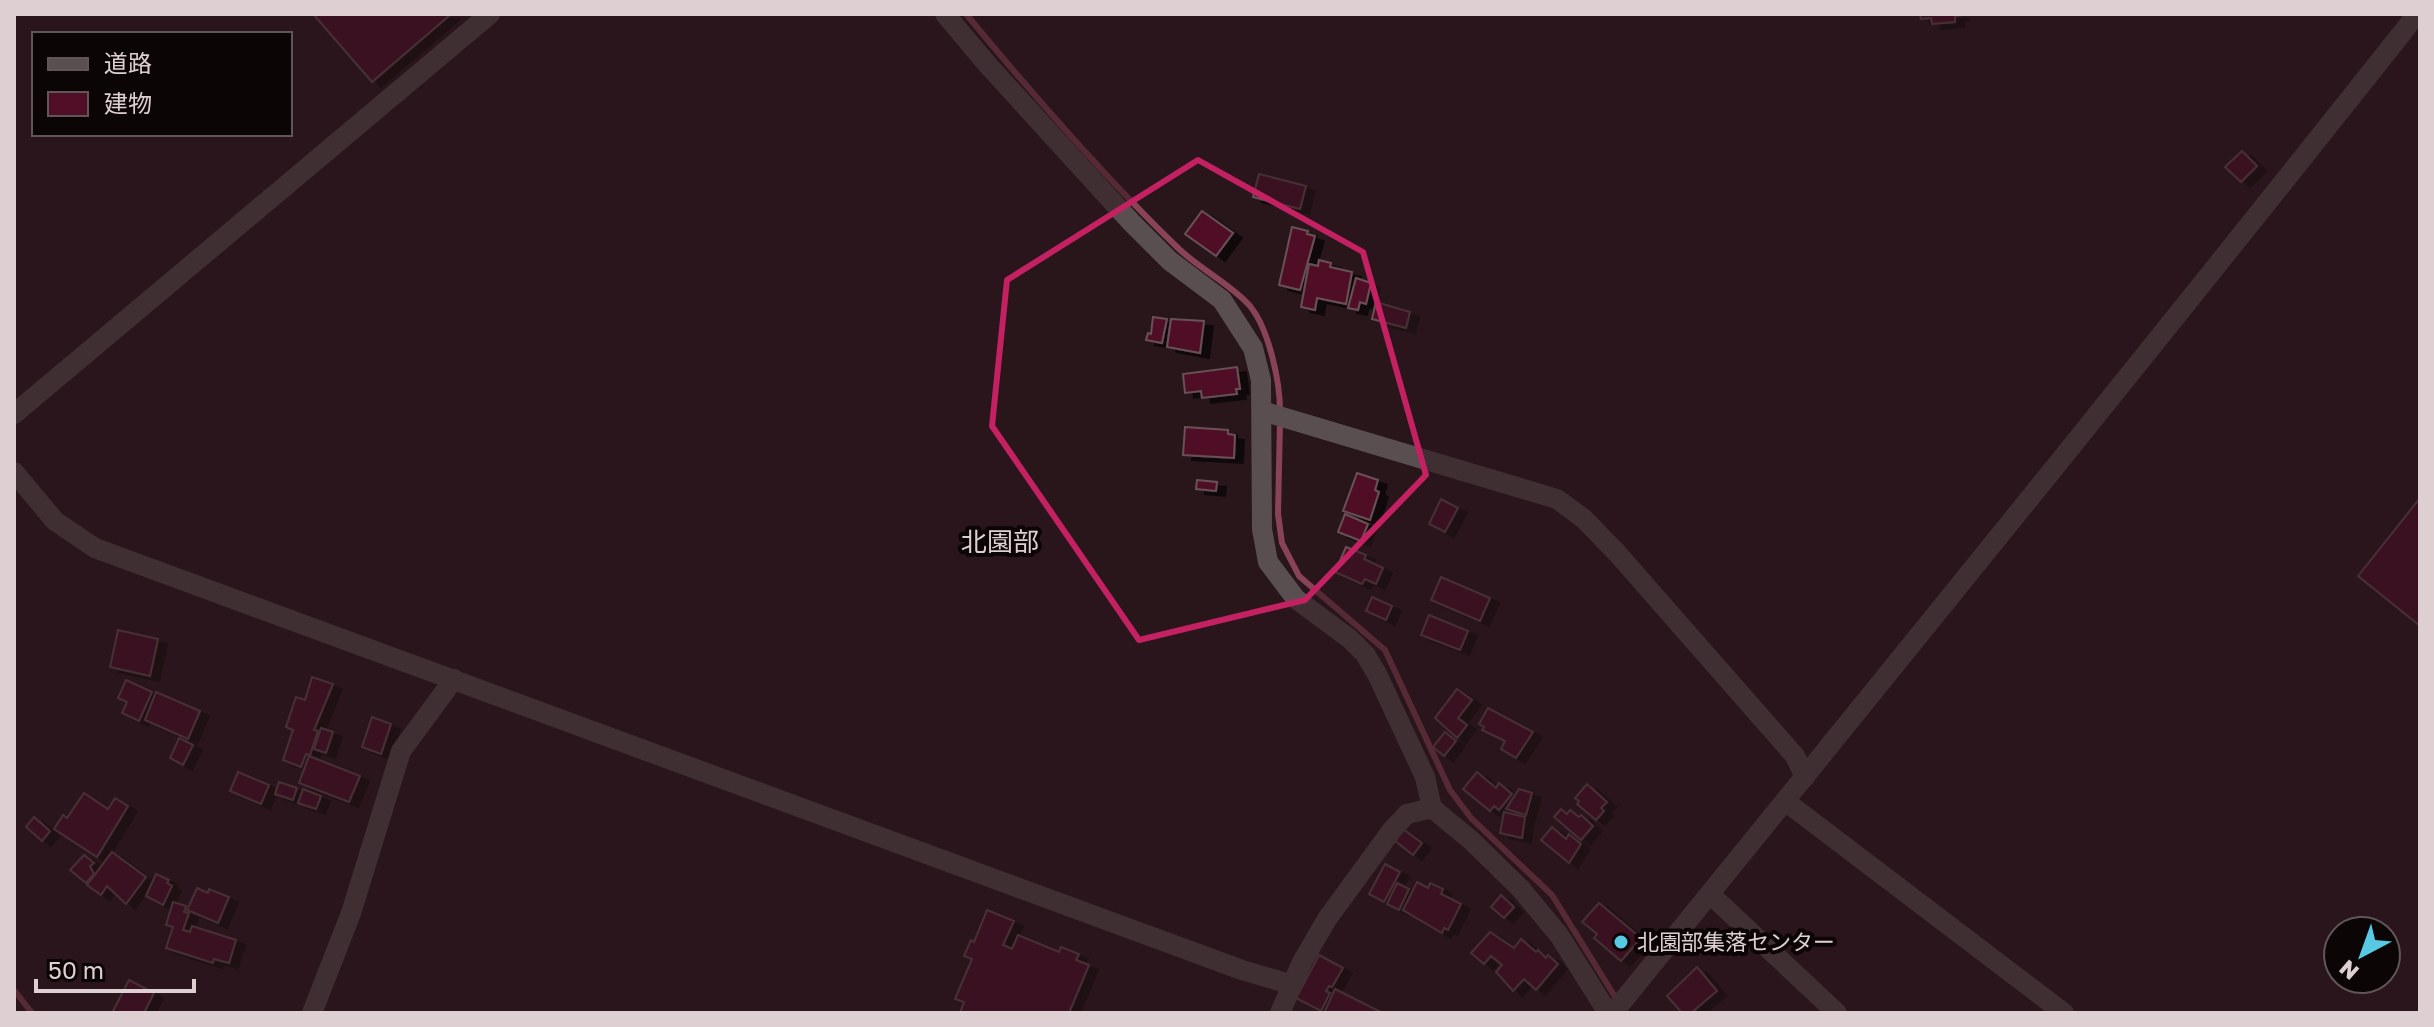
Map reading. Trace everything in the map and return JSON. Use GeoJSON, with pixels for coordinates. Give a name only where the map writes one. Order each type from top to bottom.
{"type":"FeatureCollection","features":[{"type":"Feature","properties":{"kind":"street"},"geometry":{"type":"LineString","coordinates":[[14,414],[490,14]]}},
{"type":"Feature","properties":{"kind":"street"},"geometry":{"type":"LineString","coordinates":[[945,14],[1131,222],[1170,261],[1222,300],[1253,348],[1261,380],[1262,529],[1268,562],[1296,599],[1365,654],[1425,777],[1432,808],[1472,841],[1520,888],[1559,935],[1611,1013],[2102,411],[2417,14]]}},
{"type":"Feature","properties":{"kind":"street"},"geometry":{"type":"LineString","coordinates":[[1262,411],[1557,499],[1584,519],[1627,565],[1795,756],[1805,777]]}},
{"type":"Feature","properties":{"kind":"street"},"geometry":{"type":"LineString","coordinates":[[14,472],[55,521],[95,548],[1242,970],[1293,985]]}},
{"type":"Feature","properties":{"kind":"street"},"geometry":{"type":"LineString","coordinates":[[312,1013],[351,913],[401,751],[454,679]]}},
{"type":"Feature","properties":{"kind":"street"},"geometry":{"type":"LineString","coordinates":[[1785,801],[2064,1013]]}},
{"type":"Feature","properties":{"kind":"street"},"geometry":{"type":"LineString","coordinates":[[1280,1013],[1302,962],[1327,919],[1392,830],[1407,814],[1432,808]]}},
{"type":"Feature","properties":{"kind":"street"},"geometry":{"type":"LineString","coordinates":[[1710,894],[1837,1013]]}},
{"type":"Feature","properties":{"kind":"highlighted area"},"geometry":{"type":"Polygon","coordinates":[[[1198,160],[1363,252],[1426,475],[1305,600],[1139,640],[992,426],[1007,280],[1198,160]]]}},
{"type":"Feature","properties":{"kind":"building"},"geometry":{"type":"Polygon","coordinates":[[[313,14],[449,14],[450,15],[372,82],[313,14]]]}},
{"type":"Feature","properties":{"kind":"building"},"geometry":{"type":"Polygon","coordinates":[[[1920,14],[1961,15],[1955,16],[1955,22],[1932,24],[1931,18],[1921,19],[1920,14]]]}},
{"type":"Feature","properties":{"kind":"building"},"geometry":{"type":"Polygon","coordinates":[[[2242,151],[2257,166],[2241,182],[2225,167],[2242,151]]]}},
{"type":"Feature","properties":{"kind":"building"},"geometry":{"type":"Polygon","coordinates":[[[1259,174],[1306,186],[1300,209],[1253,197],[1259,174]]]}},
{"type":"Feature","properties":{"kind":"building"},"geometry":{"type":"Polygon","coordinates":[[[1202,211],[1233,233],[1216,256],[1185,234],[1202,211]]]}},
{"type":"Feature","properties":{"kind":"building"},"geometry":{"type":"Polygon","coordinates":[[[1292,227],[1315,236],[1300,290],[1279,285],[1292,227]]]}},
{"type":"Feature","properties":{"kind":"building"},"geometry":{"type":"Polygon","coordinates":[[[1319,260],[1331,263],[1330,267],[1352,272],[1346,304],[1317,298],[1315,310],[1301,307],[1309,264],[1318,266],[1319,260]]]}},
{"type":"Feature","properties":{"kind":"building"},"geometry":{"type":"Polygon","coordinates":[[[1356,278],[1371,283],[1366,304],[1360,302],[1358,310],[1348,308],[1356,278]]]}},
{"type":"Feature","properties":{"kind":"building"},"geometry":{"type":"Polygon","coordinates":[[[1376,302],[1410,312],[1406,328],[1372,319],[1376,302]]]}},
{"type":"Feature","properties":{"kind":"building"},"geometry":{"type":"Polygon","coordinates":[[[1153,317],[1167,319],[1162,343],[1146,340],[1148,333],[1151,334],[1153,317]]]}},
{"type":"Feature","properties":{"kind":"building"},"geometry":{"type":"Polygon","coordinates":[[[1171,319],[1204,321],[1200,353],[1167,347],[1171,319]]]}},
{"type":"Feature","properties":{"kind":"building"},"geometry":{"type":"Polygon","coordinates":[[[1237,367],[1240,389],[1236,389],[1237,394],[1202,398],[1201,391],[1185,393],[1183,374],[1237,367]]]}},
{"type":"Feature","properties":{"kind":"building"},"geometry":{"type":"Polygon","coordinates":[[[1185,427],[1228,430],[1228,434],[1235,435],[1234,458],[1183,455],[1185,427]]]}},
{"type":"Feature","properties":{"kind":"building"},"geometry":{"type":"Polygon","coordinates":[[[1357,473],[1378,480],[1375,490],[1379,492],[1370,520],[1343,511],[1357,473]]]}},
{"type":"Feature","properties":{"kind":"building"},"geometry":{"type":"Polygon","coordinates":[[[1197,480],[1217,482],[1216,491],[1196,489],[1197,480]]]}},
{"type":"Feature","properties":{"kind":"building"},"geometry":{"type":"Polygon","coordinates":[[[2420,498],[2420,626],[2358,576],[2420,498]]]}},
{"type":"Feature","properties":{"kind":"building"},"geometry":{"type":"Polygon","coordinates":[[[1441,499],[1458,508],[1445,532],[1429,524],[1441,499]]]}},
{"type":"Feature","properties":{"kind":"building"},"geometry":{"type":"Polygon","coordinates":[[[1345,514],[1368,524],[1361,541],[1338,532],[1345,514]]]}},
{"type":"Feature","properties":{"kind":"building"},"geometry":{"type":"Polygon","coordinates":[[[1346,547],[1366,555],[1364,559],[1383,568],[1376,584],[1365,579],[1362,584],[1335,572],[1346,547]]]}},
{"type":"Feature","properties":{"kind":"building"},"geometry":{"type":"Polygon","coordinates":[[[1441,577],[1490,598],[1480,621],[1431,600],[1441,577]]]}},
{"type":"Feature","properties":{"kind":"building"},"geometry":{"type":"Polygon","coordinates":[[[1372,597],[1392,606],[1386,620],[1366,611],[1372,597]]]}},
{"type":"Feature","properties":{"kind":"building"},"geometry":{"type":"Polygon","coordinates":[[[1429,615],[1468,631],[1460,650],[1421,635],[1429,615]]]}},
{"type":"Feature","properties":{"kind":"building"},"geometry":{"type":"Polygon","coordinates":[[[118,630],[158,639],[150,676],[110,667],[118,630]]]}},
{"type":"Feature","properties":{"kind":"building"},"geometry":{"type":"Polygon","coordinates":[[[312,677],[333,684],[314,730],[318,731],[310,755],[306,754],[301,767],[283,760],[293,730],[286,727],[296,697],[305,700],[312,677]]]}},
{"type":"Feature","properties":{"kind":"building"},"geometry":{"type":"Polygon","coordinates":[[[126,680],[152,692],[139,721],[122,713],[127,702],[118,698],[126,680]]]}},
{"type":"Feature","properties":{"kind":"building"},"geometry":{"type":"Polygon","coordinates":[[[1457,689],[1472,700],[1458,718],[1467,725],[1457,738],[1435,718],[1457,689]]]}},
{"type":"Feature","properties":{"kind":"building"},"geometry":{"type":"Polygon","coordinates":[[[156,692],[200,711],[188,739],[145,720],[156,692]]]}},
{"type":"Feature","properties":{"kind":"building"},"geometry":{"type":"Polygon","coordinates":[[[1488,708],[1533,732],[1516,758],[1501,749],[1505,741],[1482,730],[1484,727],[1479,724],[1488,708]]]}},
{"type":"Feature","properties":{"kind":"building"},"geometry":{"type":"Polygon","coordinates":[[[372,717],[391,724],[381,754],[362,747],[372,717]]]}},
{"type":"Feature","properties":{"kind":"building"},"geometry":{"type":"Polygon","coordinates":[[[321,728],[333,732],[326,753],[314,749],[321,728]]]}},
{"type":"Feature","properties":{"kind":"building"},"geometry":{"type":"Polygon","coordinates":[[[1445,732],[1456,741],[1444,756],[1433,747],[1445,732]]]}},
{"type":"Feature","properties":{"kind":"building"},"geometry":{"type":"Polygon","coordinates":[[[179,738],[193,745],[183,765],[170,758],[179,738]]]}},
{"type":"Feature","properties":{"kind":"building"},"geometry":{"type":"Polygon","coordinates":[[[309,756],[360,776],[349,802],[299,783],[309,756]]]}},
{"type":"Feature","properties":{"kind":"building"},"geometry":{"type":"Polygon","coordinates":[[[238,772],[269,785],[261,804],[230,791],[238,772]]]}},
{"type":"Feature","properties":{"kind":"building"},"geometry":{"type":"Polygon","coordinates":[[[1477,772],[1496,788],[1499,783],[1512,794],[1499,810],[1494,806],[1490,811],[1463,789],[1477,772]]]}},
{"type":"Feature","properties":{"kind":"building"},"geometry":{"type":"Polygon","coordinates":[[[279,782],[297,788],[293,800],[275,794],[279,782]]]}},
{"type":"Feature","properties":{"kind":"building"},"geometry":{"type":"Polygon","coordinates":[[[1587,784],[1607,802],[1596,820],[1577,804],[1579,801],[1575,798],[1587,784]]]}},
{"type":"Feature","properties":{"kind":"building"},"geometry":{"type":"Polygon","coordinates":[[[303,789],[321,796],[316,809],[298,803],[303,789]]]}},
{"type":"Feature","properties":{"kind":"building"},"geometry":{"type":"Polygon","coordinates":[[[1519,789],[1532,793],[1526,815],[1506,809],[1519,789]]]}},
{"type":"Feature","properties":{"kind":"building"},"geometry":{"type":"Polygon","coordinates":[[[84,793],[108,809],[115,798],[128,806],[97,857],[54,829],[63,815],[67,818],[84,793]]]}},
{"type":"Feature","properties":{"kind":"building"},"geometry":{"type":"Polygon","coordinates":[[[1561,809],[1567,814],[1570,810],[1579,817],[1581,815],[1593,826],[1581,840],[1554,817],[1561,809]]]}},
{"type":"Feature","properties":{"kind":"building"},"geometry":{"type":"Polygon","coordinates":[[[1504,812],[1525,817],[1522,838],[1500,833],[1504,812]]]}},
{"type":"Feature","properties":{"kind":"building"},"geometry":{"type":"Polygon","coordinates":[[[34,817],[50,831],[42,841],[26,827],[34,817]]]}},
{"type":"Feature","properties":{"kind":"building"},"geometry":{"type":"Polygon","coordinates":[[[1552,827],[1566,839],[1569,834],[1581,844],[1569,863],[1541,840],[1552,827]]]}},
{"type":"Feature","properties":{"kind":"building"},"geometry":{"type":"Polygon","coordinates":[[[1403,829],[1422,843],[1413,855],[1394,840],[1403,829]]]}},
{"type":"Feature","properties":{"kind":"building"},"geometry":{"type":"Polygon","coordinates":[[[112,852],[146,877],[126,904],[107,886],[101,895],[87,885],[112,852]]]}},
{"type":"Feature","properties":{"kind":"building"},"geometry":{"type":"Polygon","coordinates":[[[84,855],[94,863],[90,866],[94,874],[86,883],[70,870],[84,855]]]}},
{"type":"Feature","properties":{"kind":"building"},"geometry":{"type":"Polygon","coordinates":[[[1385,864],[1400,872],[1384,902],[1369,894],[1385,864]]]}},
{"type":"Feature","properties":{"kind":"building"},"geometry":{"type":"Polygon","coordinates":[[[156,874],[169,880],[167,883],[172,886],[163,905],[146,896],[156,874]]]}},
{"type":"Feature","properties":{"kind":"building"},"geometry":{"type":"Polygon","coordinates":[[[1417,882],[1428,888],[1430,883],[1443,889],[1441,894],[1461,904],[1448,930],[1444,928],[1442,933],[1403,910],[1417,882]]]}},
{"type":"Feature","properties":{"kind":"building"},"geometry":{"type":"Polygon","coordinates":[[[1397,883],[1409,889],[1399,910],[1387,904],[1397,883]]]}},
{"type":"Feature","properties":{"kind":"building"},"geometry":{"type":"Polygon","coordinates":[[[197,888],[229,897],[218,923],[187,910],[197,888]]]}},
{"type":"Feature","properties":{"kind":"building"},"geometry":{"type":"Polygon","coordinates":[[[1501,895],[1514,907],[1504,918],[1491,907],[1501,895]]]}},
{"type":"Feature","properties":{"kind":"building"},"geometry":{"type":"Polygon","coordinates":[[[173,902],[186,906],[184,912],[189,913],[183,930],[190,932],[192,926],[236,940],[229,963],[214,959],[213,963],[166,948],[173,927],[166,925],[173,902]]]}},
{"type":"Feature","properties":{"kind":"building"},"geometry":{"type":"Polygon","coordinates":[[[1599,903],[1641,938],[1621,961],[1594,938],[1597,934],[1582,922],[1599,903]]]}},
{"type":"Feature","properties":{"kind":"building"},"geometry":{"type":"Polygon","coordinates":[[[987,910],[1014,921],[1003,945],[1012,949],[1018,935],[1059,952],[1061,947],[1079,954],[1076,960],[1089,965],[1069,1013],[960,1013],[964,1002],[955,999],[972,959],[964,956],[971,940],[974,942],[987,910]]]}},
{"type":"Feature","properties":{"kind":"building"},"geometry":{"type":"Polygon","coordinates":[[[1490,932],[1514,948],[1521,939],[1558,964],[1536,990],[1524,979],[1513,991],[1496,972],[1502,965],[1491,956],[1484,964],[1471,953],[1490,932]]]}},
{"type":"Feature","properties":{"kind":"building"},"geometry":{"type":"Polygon","coordinates":[[[1319,955],[1343,968],[1332,987],[1329,986],[1326,991],[1330,993],[1321,1011],[1296,998],[1319,955]]]}},
{"type":"Feature","properties":{"kind":"building"},"geometry":{"type":"Polygon","coordinates":[[[1697,967],[1717,991],[1691,1013],[1682,1013],[1667,996],[1697,967]]]}},
{"type":"Feature","properties":{"kind":"building"},"geometry":{"type":"Polygon","coordinates":[[[129,980],[154,993],[144,1013],[112,1013],[129,980]]]}},
{"type":"Feature","properties":{"kind":"building"},"geometry":{"type":"Polygon","coordinates":[[[1335,989],[1381,1012],[1381,1013],[1324,1013],[1335,989]]]}},
{"type":"Feature","properties":{"kind":"waterway"},"geometry":{"type":"LineString","coordinates":[[966,14],[1123,193],[1179,249],[1250,306],[1263,328],[1272,356],[1280,411]]}},
{"type":"Feature","properties":{"kind":"waterway"},"geometry":{"type":"LineString","coordinates":[[1280,422],[1278,514],[1282,543],[1299,576],[1385,650],[1450,790],[1471,818],[1552,895],[1617,1000]]}},
{"type":"Feature","properties":{"kind":"waterway"},"geometry":{"type":"LineString","coordinates":[[14,990],[32,1013]]}},
{"type":"Feature","properties":{"kind":"place","name":"北園部集落センター"},"geometry":{"type":"Point","coordinates":[1621,942]}},
{"type":"Feature","properties":{"kind":"district","name":"北園部"},"geometry":{"type":"Point","coordinates":[1000,542]}}]}
